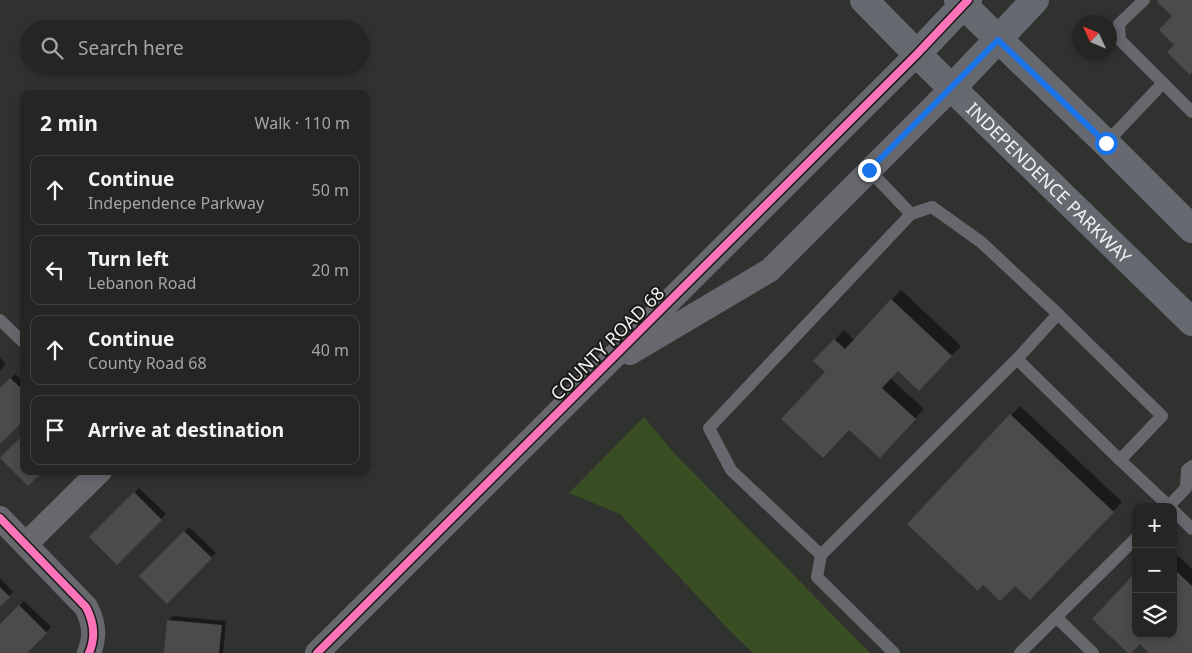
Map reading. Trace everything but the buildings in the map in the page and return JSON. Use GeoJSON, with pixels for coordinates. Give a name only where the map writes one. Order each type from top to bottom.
{"type":"FeatureCollection","features":[{"type":"Feature","properties":{"kind":"main road","name":"INDEPENDENCE PARKWAY"},"geometry":{"type":"LineString","coordinates":[[864,0],[1192,322]]}},
{"type":"Feature","properties":{"kind":"main road"},"geometry":{"type":"LineString","coordinates":[[952,88],[1035,0]]}},
{"type":"Feature","properties":{"kind":"main road"},"geometry":{"type":"LineString","coordinates":[[917,54],[963,2],[998,40],[1106,143],[1192,229]]}},
{"type":"Feature","properties":{"kind":"street","name":"COUNTY ROAD 68"},"geometry":{"type":"LineString","coordinates":[[317,653],[917,54]]}},
{"type":"Feature","properties":{"kind":"street","name":"COUNTY ROAD 68"},"geometry":{"type":"LineString","coordinates":[[598,372],[770,270],[952,88]]}},
{"type":"Feature","properties":{"kind":"street"},"geometry":{"type":"LineString","coordinates":[[26,544],[96,475]]}},
{"type":"Feature","properties":{"kind":"street"},"geometry":{"type":"LineString","coordinates":[[0,518],[86,607],[93,623],[94,632],[89,653]]}},
{"type":"Feature","properties":{"kind":"lane"},"geometry":{"type":"LineString","coordinates":[[1144,0],[1120,24],[1120,40],[1192,112]]}},
{"type":"Feature","properties":{"kind":"lane"},"geometry":{"type":"LineString","coordinates":[[1106,143],[1163,84]]}},
{"type":"Feature","properties":{"kind":"lane"},"geometry":{"type":"LineString","coordinates":[[869,170],[911,214]]}},
{"type":"Feature","properties":{"kind":"lane"},"geometry":{"type":"LineString","coordinates":[[821,555],[731,470],[709,428],[911,214],[932,207],[981,242],[1162,416],[1120,460]]}},
{"type":"Feature","properties":{"kind":"lane"},"geometry":{"type":"LineString","coordinates":[[894,653],[817,577],[821,555],[1017,359],[1058,314]]}},
{"type":"Feature","properties":{"kind":"lane"},"geometry":{"type":"LineString","coordinates":[[0,320],[20,340]]}},
{"type":"Feature","properties":{"kind":"lane"},"geometry":{"type":"LineString","coordinates":[[1017,359],[1166,503]]}},
{"type":"Feature","properties":{"kind":"lane"},"geometry":{"type":"LineString","coordinates":[[1174,503],[1189,488],[1187,470],[1192,466]]}},
{"type":"Feature","properties":{"kind":"lane"},"geometry":{"type":"LineString","coordinates":[[1177,514],[1192,529]]}},
{"type":"Feature","properties":{"kind":"lane"},"geometry":{"type":"LineString","coordinates":[[1020,653],[1132,542]]}},
{"type":"Feature","properties":{"kind":"lane"},"geometry":{"type":"LineString","coordinates":[[1056,617],[1092,653]]}},
{"type":"Feature","properties":{"kind":"green space"},"geometry":{"type":"Polygon","coordinates":[[[644,417],[674,453],[870,653],[753,653],[620,514],[569,493],[644,417]]]}},
{"type":"Feature","properties":{"kind":"cycle path"},"geometry":{"type":"LineString","coordinates":[[317,653],[917,54],[968,0]]}},
{"type":"Feature","properties":{"kind":"cycle path"},"geometry":{"type":"LineString","coordinates":[[0,518],[86,607],[91,618],[93,630],[93,641],[89,653]]}},
{"type":"Feature","properties":{"kind":"route"},"geometry":{"type":"LineString","coordinates":[[869,170],[998,40],[1106,143]]}}]}
